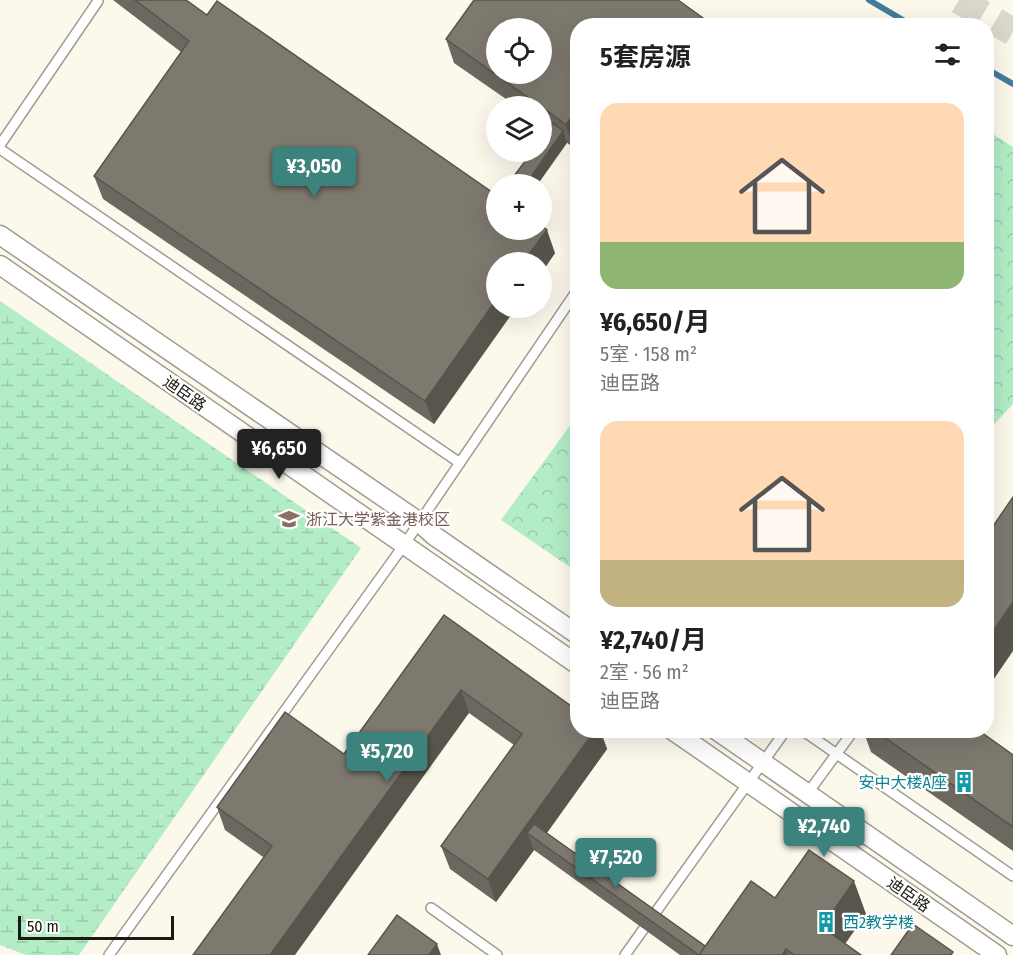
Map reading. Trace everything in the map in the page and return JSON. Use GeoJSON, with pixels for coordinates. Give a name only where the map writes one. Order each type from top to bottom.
{"type":"FeatureCollection","features":[{"type":"Feature","properties":{"kind":"street","name":"迪臣路"},"geometry":{"type":"LineString","coordinates":[[0,235],[418,521],[433,535],[570,629]]}},
{"type":"Feature","properties":{"kind":"street","name":"迪臣路"},"geometry":{"type":"LineString","coordinates":[[0,265],[570,659]]}},
{"type":"Feature","properties":{"kind":"street","name":"迪臣路"},"geometry":{"type":"LineString","coordinates":[[684,738],[997,955]]}},
{"type":"Feature","properties":{"kind":"street","name":"迪臣路"},"geometry":{"type":"LineString","coordinates":[[727,738],[1013,936]]}},
{"type":"Feature","properties":{"kind":"lane"},"geometry":{"type":"LineString","coordinates":[[98,1],[0,147],[460,463]]}},
{"type":"Feature","properties":{"kind":"lane"},"geometry":{"type":"LineString","coordinates":[[109,955],[404,545],[418,521],[570,301]]}},
{"type":"Feature","properties":{"kind":"lane"},"geometry":{"type":"LineString","coordinates":[[625,955],[780,738]]}},
{"type":"Feature","properties":{"kind":"lane"},"geometry":{"type":"LineString","coordinates":[[814,738],[1013,876]]}},
{"type":"Feature","properties":{"kind":"lane"},"geometry":{"type":"LineString","coordinates":[[807,794],[848,738]]}},
{"type":"Feature","properties":{"kind":"lane"},"geometry":{"type":"LineString","coordinates":[[430,908],[497,955]]}},
{"type":"Feature","properties":{"kind":"green space"},"geometry":{"type":"Polygon","coordinates":[[[994,135],[1013,147],[1013,404],[994,424],[994,135]]]}},
{"type":"Feature","properties":{"kind":"green space"},"geometry":{"type":"Polygon","coordinates":[[[0,301],[361,548],[79,955],[26,955],[0,945],[0,301]]]}},
{"type":"Feature","properties":{"kind":"green space"},"geometry":{"type":"Polygon","coordinates":[[[570,426],[570,567],[501,520],[570,426]]]}},
{"type":"Feature","properties":{"kind":"building"},"geometry":{"type":"Polygon","coordinates":[[[135,0],[186,0],[207,15],[217,1],[486,188],[486,240],[540,240],[530,252],[486,252],[486,314],[425,401],[94,176],[189,41],[135,0]]]}},
{"type":"Feature","properties":{"kind":"building"},"geometry":{"type":"Polygon","coordinates":[[[474,0],[678,0],[703,18],[570,18],[570,119],[566,125],[552,114],[552,96],[526,96],[509,84],[552,84],[552,18],[486,18],[486,68],[446,39],[474,0]]]}},
{"type":"Feature","properties":{"kind":"building"},"geometry":{"type":"Polygon","coordinates":[[[552,124],[563,131],[552,147],[552,124]]]}},
{"type":"Feature","properties":{"kind":"building"},"geometry":{"type":"Polygon","coordinates":[[[524,162],[541,162],[533,174],[516,174],[524,162]]]}},
{"type":"Feature","properties":{"kind":"building"},"geometry":{"type":"Polygon","coordinates":[[[1013,497],[1013,602],[994,630],[994,525],[1013,497]]]}},
{"type":"Feature","properties":{"kind":"building"},"geometry":{"type":"Polygon","coordinates":[[[444,615],[570,705],[570,738],[589,738],[488,879],[441,846],[522,734],[461,690],[270,955],[193,955],[272,846],[217,807],[285,712],[344,754],[444,615]]]}},
{"type":"Feature","properties":{"kind":"building"},"geometry":{"type":"Polygon","coordinates":[[[885,738],[989,738],[1013,755],[1013,827],[885,738]]]}},
{"type":"Feature","properties":{"kind":"building"},"geometry":{"type":"Polygon","coordinates":[[[534,824],[705,946],[699,955],[527,833],[534,824]]]}},
{"type":"Feature","properties":{"kind":"building"},"geometry":{"type":"Polygon","coordinates":[[[809,850],[854,881],[822,927],[861,955],[794,955],[786,949],[782,955],[699,955],[751,881],[775,898],[809,850]]]}},
{"type":"Feature","properties":{"kind":"building"},"geometry":{"type":"Polygon","coordinates":[[[397,915],[437,944],[429,955],[368,955],[397,915]]]}},
{"type":"Feature","properties":{"kind":"building"},"geometry":{"type":"Polygon","coordinates":[[[913,924],[953,952],[951,955],[891,955],[913,924]]]}},
{"type":"Feature","properties":{"kind":"waterway"},"geometry":{"type":"LineString","coordinates":[[869,0],[899,18]]}},
{"type":"Feature","properties":{"kind":"waterway"},"geometry":{"type":"LineString","coordinates":[[994,73],[1013,84]]}},
{"type":"Feature","properties":{"kind":"tunnel"},"geometry":{"type":"LineString","coordinates":[[959,0],[989,18]]}},
{"type":"Feature","properties":{"kind":"tunnel"},"geometry":{"type":"LineString","coordinates":[[994,21],[1013,32]]}},
{"type":"Feature","properties":{"kind":"place","name":"浙江大学紫金港校区"},"geometry":{"type":"Point","coordinates":[289,519]}},
{"type":"Feature","properties":{"kind":"place","name":"安中大楼A座"},"geometry":{"type":"Point","coordinates":[964,782]}},
{"type":"Feature","properties":{"kind":"place","name":"西2教学楼"},"geometry":{"type":"Point","coordinates":[826,922]}}]}
